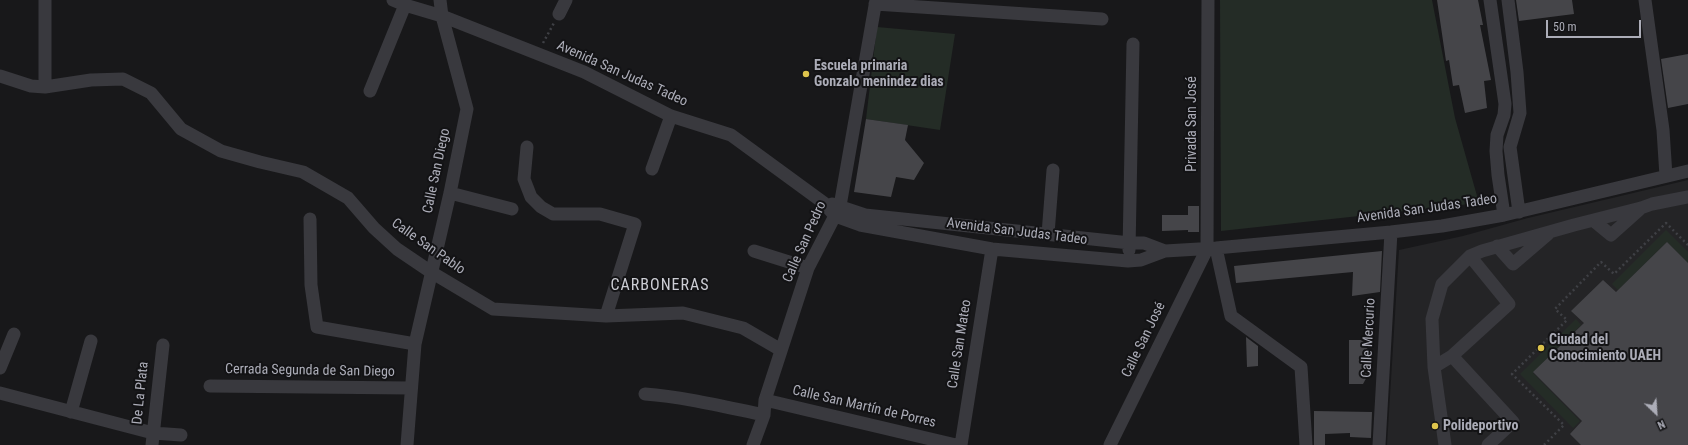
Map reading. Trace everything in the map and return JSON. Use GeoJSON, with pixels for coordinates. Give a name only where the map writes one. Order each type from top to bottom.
{"type":"FeatureCollection","features":[{"type":"Feature","properties":{"kind":"street"},"geometry":{"type":"LineString","coordinates":[[45,0],[45,87]]}},
{"type":"Feature","properties":{"kind":"street","name":"Calle San Diego"},"geometry":{"type":"LineString","coordinates":[[407,445],[410,388],[415,344],[430,272],[450,193],[467,109],[442,16],[440,0]]}},
{"type":"Feature","properties":{"kind":"street"},"geometry":{"type":"LineString","coordinates":[[559,14],[566,0]]}},
{"type":"Feature","properties":{"kind":"street","name":"Privada San José"},"geometry":{"type":"LineString","coordinates":[[1208,0],[1211,248]]}},
{"type":"Feature","properties":{"kind":"street"},"geometry":{"type":"LineString","coordinates":[[1490,0],[1505,104],[1504,115],[1497,135],[1496,151],[1504,215]]}},
{"type":"Feature","properties":{"kind":"street"},"geometry":{"type":"LineString","coordinates":[[1508,0],[1517,72],[1520,113],[1510,148],[1519,212]]}},
{"type":"Feature","properties":{"kind":"street"},"geometry":{"type":"LineString","coordinates":[[1645,0],[1663,130],[1666,176]]}},
{"type":"Feature","properties":{"kind":"street"},"geometry":{"type":"LineString","coordinates":[[876,2],[1102,19]]}},
{"type":"Feature","properties":{"kind":"street","name":"Calle San Pedro"},"geometry":{"type":"LineString","coordinates":[[753,445],[764,415],[766,400],[808,268],[837,211],[876,2]]}},
{"type":"Feature","properties":{"kind":"street"},"geometry":{"type":"LineString","coordinates":[[370,91],[399,3]]}},
{"type":"Feature","properties":{"kind":"street","name":"Avenida San Judas Tadeo"},"geometry":{"type":"LineString","coordinates":[[399,3],[442,16],[584,72],[671,116],[731,135],[824,203],[860,226],[992,249],[1128,261],[1141,260],[1165,251],[1391,232],[1442,226],[1519,212],[1688,172]]}},
{"type":"Feature","properties":{"kind":"street"},"geometry":{"type":"LineString","coordinates":[[1128,261],[1130,243],[1133,44]]}},
{"type":"Feature","properties":{"kind":"street","name":"Calle San Pablo"},"geometry":{"type":"LineString","coordinates":[[1,80],[31,86],[45,87],[91,80],[123,79],[151,93],[181,129],[221,151],[304,172],[348,198],[374,228],[397,249],[430,272],[493,309],[606,316],[683,313],[743,328],[781,350]]}},
{"type":"Feature","properties":{"kind":"street"},"geometry":{"type":"LineString","coordinates":[[652,170],[671,116]]}},
{"type":"Feature","properties":{"kind":"street"},"geometry":{"type":"LineString","coordinates":[[527,147],[524,179],[531,197],[541,207],[553,214],[600,214],[635,224],[606,316]]}},
{"type":"Feature","properties":{"kind":"street"},"geometry":{"type":"LineString","coordinates":[[1048,234],[1053,170]]}},
{"type":"Feature","properties":{"kind":"street"},"geometry":{"type":"LineString","coordinates":[[450,193],[512,209]]}},
{"type":"Feature","properties":{"kind":"street"},"geometry":{"type":"LineString","coordinates":[[1446,444],[1434,367],[1432,319],[1442,284],[1470,256],[1497,246],[1594,221],[1652,204],[1688,198]]}},
{"type":"Feature","properties":{"kind":"street"},"geometry":{"type":"LineString","coordinates":[[1594,221],[1611,235],[1641,208]]}},
{"type":"Feature","properties":{"kind":"street","name":"Avenida San Judas Tadeo"},"geometry":{"type":"LineString","coordinates":[[837,211],[1130,243],[1144,243],[1165,251]]}},
{"type":"Feature","properties":{"kind":"street"},"geometry":{"type":"LineString","coordinates":[[310,219],[311,286],[317,327],[415,344]]}},
{"type":"Feature","properties":{"kind":"street"},"geometry":{"type":"LineString","coordinates":[[1497,246],[1514,264],[1552,231]]}},
{"type":"Feature","properties":{"kind":"street","name":"Calle Mercurio"},"geometry":{"type":"LineString","coordinates":[[1379,445],[1391,232]]}},
{"type":"Feature","properties":{"kind":"street"},"geometry":{"type":"LineString","coordinates":[[1211,248],[1231,316],[1301,367],[1306,445]]}},
{"type":"Feature","properties":{"kind":"street","name":"Calle San José"},"geometry":{"type":"LineString","coordinates":[[1110,445],[1211,248]]}},
{"type":"Feature","properties":{"kind":"street","name":"Calle San Mateo"},"geometry":{"type":"LineString","coordinates":[[961,445],[992,249]]}},
{"type":"Feature","properties":{"kind":"street"},"geometry":{"type":"LineString","coordinates":[[754,251],[808,268]]}},
{"type":"Feature","properties":{"kind":"street"},"geometry":{"type":"LineString","coordinates":[[1434,367],[1452,356],[1508,304],[1470,256]]}},
{"type":"Feature","properties":{"kind":"street"},"geometry":{"type":"LineString","coordinates":[[0,368],[14,334]]}},
{"type":"Feature","properties":{"kind":"street"},"geometry":{"type":"LineString","coordinates":[[71,412],[91,341]]}},
{"type":"Feature","properties":{"kind":"street","name":"De La Plata"},"geometry":{"type":"LineString","coordinates":[[153,439],[163,345]]}},
{"type":"Feature","properties":{"kind":"street"},"geometry":{"type":"LineString","coordinates":[[1452,356],[1513,422],[1488,445]]}},
{"type":"Feature","properties":{"kind":"street","name":"Cerrada Segunda de San Diego"},"geometry":{"type":"LineString","coordinates":[[210,386],[410,388]]}},
{"type":"Feature","properties":{"kind":"street"},"geometry":{"type":"LineString","coordinates":[[0,393],[71,412],[153,439],[181,435]]}},
{"type":"Feature","properties":{"kind":"street"},"geometry":{"type":"LineString","coordinates":[[646,394],[710,404],[764,415]]}},
{"type":"Feature","properties":{"kind":"street","name":"Calle San Martín de Porres"},"geometry":{"type":"LineString","coordinates":[[766,400],[956,445]]}},
{"type":"Feature","properties":{"kind":"path"},"geometry":{"type":"LineString","coordinates":[[537,54],[559,14]]}},
{"type":"Feature","properties":{"kind":"path"},"geometry":{"type":"LineString","coordinates":[[1544,445],[1564,425],[1512,374],[1567,320],[1555,308],[1601,262],[1614,274],[1666,223],[1688,244]]}},
{"type":"Feature","properties":{"kind":"shaded area"},"geometry":{"type":"Polygon","coordinates":[[[1220,0],[1432,0],[1455,118],[1479,203],[1221,231],[1220,0]]]}},
{"type":"Feature","properties":{"kind":"shaded area"},"geometry":{"type":"Polygon","coordinates":[[[877,27],[955,34],[940,130],[866,119],[877,27]]]}},
{"type":"Feature","properties":{"kind":"shaded area","name":"Ciudad del Conocimiento UAEH"},"geometry":{"type":"Polygon","coordinates":[[[1688,180],[1688,445],[1387,445],[1399,250],[1463,236],[1528,218],[1688,180]]]}},
{"type":"Feature","properties":{"kind":"shaded area"},"geometry":{"type":"Polygon","coordinates":[[[1666,230],[1688,252],[1688,263],[1667,242],[1618,290],[1612,284],[1666,230]]]}},
{"type":"Feature","properties":{"kind":"shaded area"},"geometry":{"type":"Polygon","coordinates":[[[1576,319],[1581,325],[1533,373],[1580,421],[1573,428],[1520,374],[1576,319]]]}},
{"type":"Feature","properties":{"kind":"building"},"geometry":{"type":"Polygon","coordinates":[[[1437,0],[1478,0],[1483,25],[1480,25],[1491,80],[1484,81],[1487,108],[1465,113],[1459,85],[1453,86],[1449,60],[1446,61],[1437,0]]]}},
{"type":"Feature","properties":{"kind":"building"},"geometry":{"type":"Polygon","coordinates":[[[1516,0],[1572,0],[1574,14],[1519,21],[1516,0]]]}},
{"type":"Feature","properties":{"kind":"building"},"geometry":{"type":"Polygon","coordinates":[[[1688,54],[1688,104],[1668,108],[1661,59],[1688,54]]]}},
{"type":"Feature","properties":{"kind":"building"},"geometry":{"type":"Polygon","coordinates":[[[866,119],[908,125],[905,140],[924,163],[914,180],[896,177],[891,197],[854,192],[866,119]]]}},
{"type":"Feature","properties":{"kind":"building"},"geometry":{"type":"Polygon","coordinates":[[[1188,206],[1199,206],[1199,232],[1188,232],[1188,230],[1162,231],[1162,215],[1188,215],[1188,206]]]}},
{"type":"Feature","properties":{"kind":"building"},"geometry":{"type":"Polygon","coordinates":[[[1667,242],[1688,263],[1688,445],[1581,445],[1570,434],[1582,421],[1533,372],[1584,323],[1571,311],[1603,280],[1616,292],[1667,242]]]}},
{"type":"Feature","properties":{"kind":"building"},"geometry":{"type":"Polygon","coordinates":[[[1382,251],[1380,292],[1352,296],[1353,272],[1236,283],[1234,266],[1382,251]]]}},
{"type":"Feature","properties":{"kind":"building"},"geometry":{"type":"Polygon","coordinates":[[[1246,337],[1258,346],[1258,366],[1247,367],[1246,337]]]}},
{"type":"Feature","properties":{"kind":"building"},"geometry":{"type":"Polygon","coordinates":[[[1349,340],[1365,340],[1370,358],[1369,373],[1363,384],[1349,384],[1349,340]]]}},
{"type":"Feature","properties":{"kind":"building"},"geometry":{"type":"Polygon","coordinates":[[[1314,411],[1372,412],[1371,438],[1350,437],[1350,433],[1325,434],[1325,445],[1314,445],[1314,411]]]}},
{"type":"Feature","properties":{"kind":"place","name":"Escuela primaria Gonzalo menindez dias"},"geometry":{"type":"Point","coordinates":[806,74]}},
{"type":"Feature","properties":{"kind":"place","name":"Ciudad del Conocimiento UAEH"},"geometry":{"type":"Point","coordinates":[1541,348]}},
{"type":"Feature","properties":{"kind":"place","name":"Polideportivo"},"geometry":{"type":"Point","coordinates":[1435,426]}},
{"type":"Feature","properties":{"kind":"district","name":"CARBONERAS"},"geometry":{"type":"Point","coordinates":[660,286]}}]}
